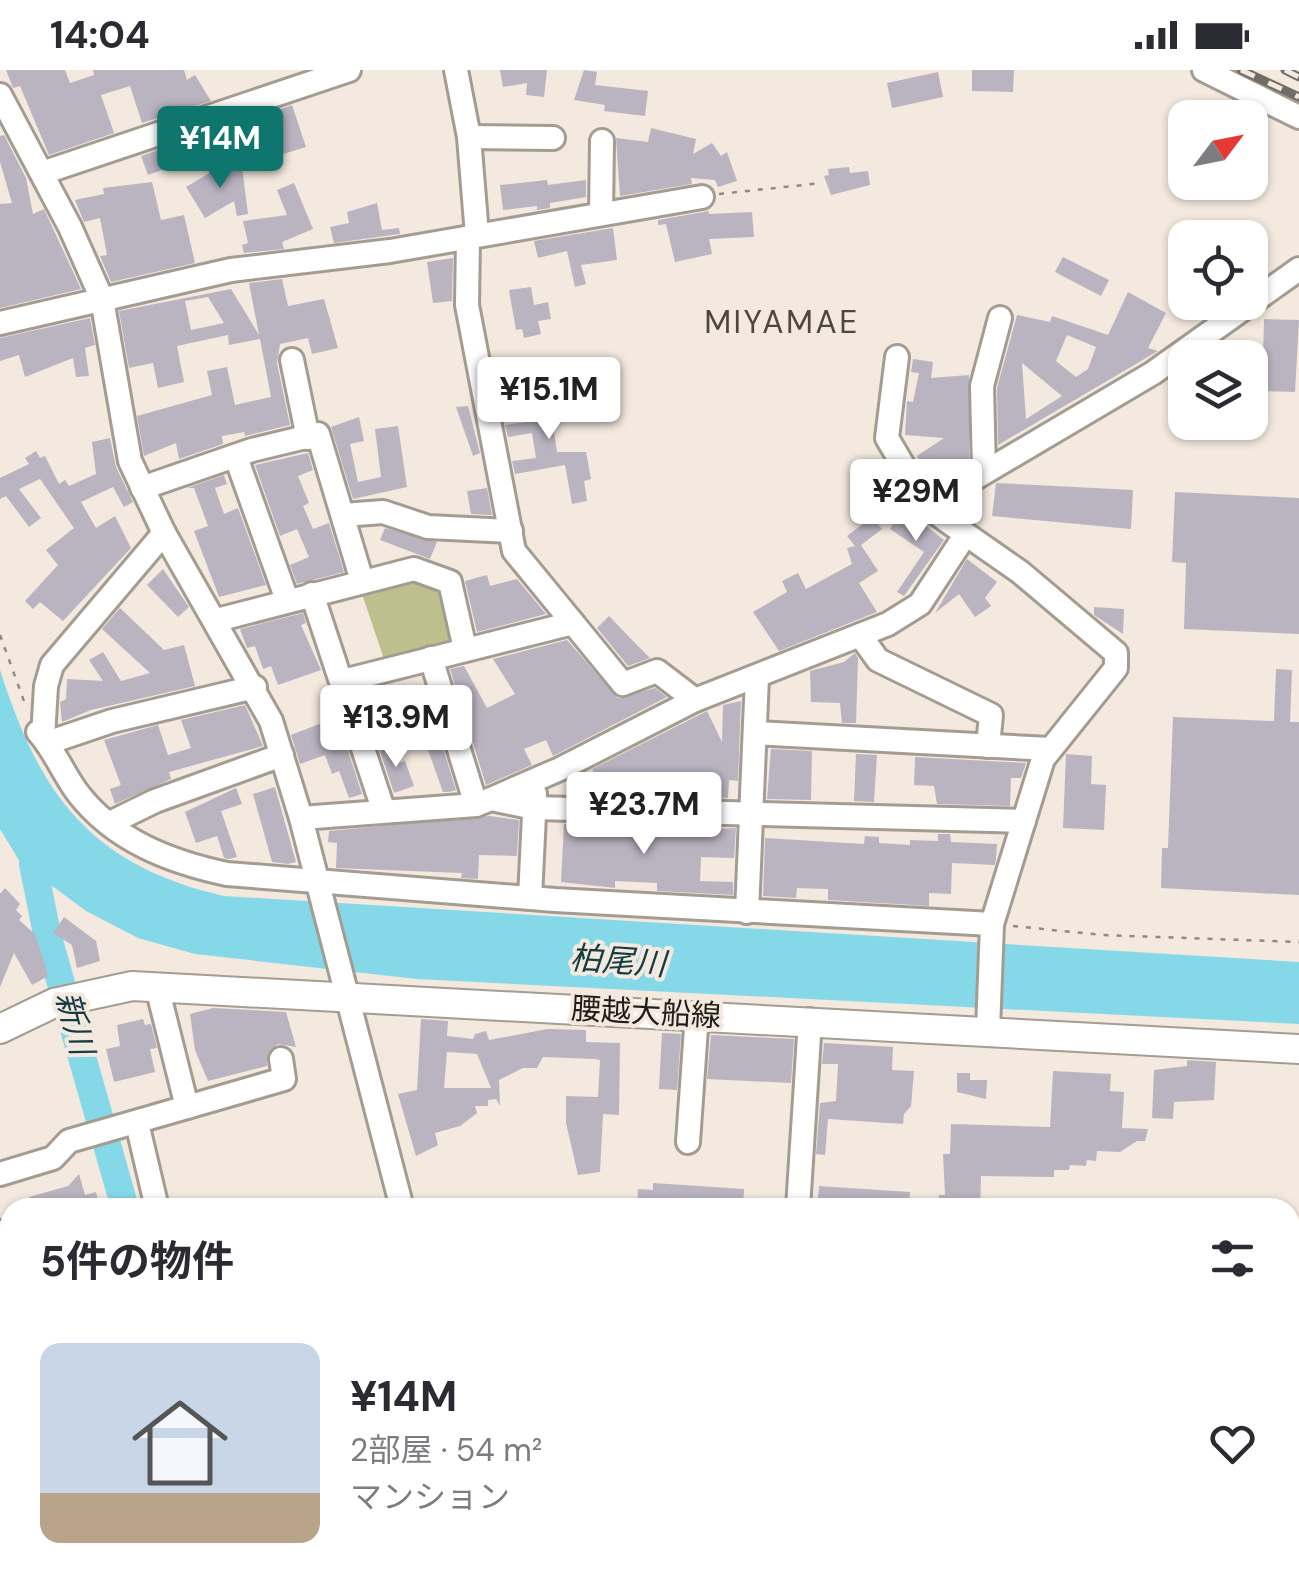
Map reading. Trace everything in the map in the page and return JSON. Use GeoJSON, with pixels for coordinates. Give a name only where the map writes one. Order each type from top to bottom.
{"type":"FeatureCollection","features":[{"type":"Feature","properties":{"kind":"main road","name":"腰越大船線"},"geometry":{"type":"LineString","coordinates":[[0,1029],[67,999],[132,986],[343,987],[697,1014],[988,1022],[1299,1049]]}},
{"type":"Feature","properties":{"kind":"street"},"geometry":{"type":"LineString","coordinates":[[42,173],[349,70]]}},
{"type":"Feature","properties":{"kind":"street"},"geometry":{"type":"LineString","coordinates":[[456,70],[470,137],[472,236],[467,305],[514,552],[623,684],[657,670],[695,700]]}},
{"type":"Feature","properties":{"kind":"street"},"geometry":{"type":"LineString","coordinates":[[1204,70],[1299,118]]}},
{"type":"Feature","properties":{"kind":"street"},"geometry":{"type":"LineString","coordinates":[[0,96],[7,122],[42,173],[102,299],[125,444],[142,488],[164,533],[255,687],[282,755],[399,1198]]}},
{"type":"Feature","properties":{"kind":"street"},"geometry":{"type":"LineString","coordinates":[[470,137],[553,138]]}},
{"type":"Feature","properties":{"kind":"street"},"geometry":{"type":"LineString","coordinates":[[601,214],[602,142]]}},
{"type":"Feature","properties":{"kind":"street"},"geometry":{"type":"LineString","coordinates":[[0,323],[231,270],[472,236],[702,197]]}},
{"type":"Feature","properties":{"kind":"street"},"geometry":{"type":"LineString","coordinates":[[484,802],[536,781],[695,700],[860,635],[920,604],[955,529],[960,486],[1153,373],[1299,269]]}},
{"type":"Feature","properties":{"kind":"street"},"geometry":{"type":"LineString","coordinates":[[984,472],[982,386],[1000,318]]}},
{"type":"Feature","properties":{"kind":"street"},"geometry":{"type":"LineString","coordinates":[[897,356],[888,438],[927,506],[1006,561],[1116,653],[1116,668],[1050,749],[1024,822],[992,928],[988,1022]]}},
{"type":"Feature","properties":{"kind":"street"},"geometry":{"type":"LineString","coordinates":[[292,360],[308,438]]}},
{"type":"Feature","properties":{"kind":"street"},"geometry":{"type":"LineString","coordinates":[[142,488],[318,434],[362,581]]}},
{"type":"Feature","properties":{"kind":"street"},"geometry":{"type":"LineString","coordinates":[[236,457],[287,600]]}},
{"type":"Feature","properties":{"kind":"street"},"geometry":{"type":"LineString","coordinates":[[343,515],[383,512],[428,527],[511,531]]}},
{"type":"Feature","properties":{"kind":"street"},"geometry":{"type":"LineString","coordinates":[[164,533],[52,664],[42,737],[82,799],[137,844],[189,866],[319,887],[992,928]]}},
{"type":"Feature","properties":{"kind":"street"},"geometry":{"type":"LineString","coordinates":[[217,620],[414,569],[450,582],[466,649]]}},
{"type":"Feature","properties":{"kind":"street"},"geometry":{"type":"LineString","coordinates":[[312,594],[383,809]]}},
{"type":"Feature","properties":{"kind":"street"},"geometry":{"type":"LineString","coordinates":[[343,681],[573,624]]}},
{"type":"Feature","properties":{"kind":"street"},"geometry":{"type":"LineString","coordinates":[[860,635],[878,660],[991,715],[988,746]]}},
{"type":"Feature","properties":{"kind":"street"},"geometry":{"type":"LineString","coordinates":[[432,658],[484,802]]}},
{"type":"Feature","properties":{"kind":"street"},"geometry":{"type":"LineString","coordinates":[[748,912],[757,676]]}},
{"type":"Feature","properties":{"kind":"street"},"geometry":{"type":"LineString","coordinates":[[42,737],[255,687]]}},
{"type":"Feature","properties":{"kind":"street"},"geometry":{"type":"LineString","coordinates":[[755,734],[1050,749]]}},
{"type":"Feature","properties":{"kind":"street"},"geometry":{"type":"LineString","coordinates":[[110,823],[282,755]]}},
{"type":"Feature","properties":{"kind":"street"},"geometry":{"type":"LineString","coordinates":[[530,898],[536,781]]}},
{"type":"Feature","properties":{"kind":"street"},"geometry":{"type":"LineString","coordinates":[[301,818],[484,802],[534,808],[1024,822]]}},
{"type":"Feature","properties":{"kind":"street"},"geometry":{"type":"LineString","coordinates":[[157,988],[187,1107]]}},
{"type":"Feature","properties":{"kind":"street"},"geometry":{"type":"LineString","coordinates":[[688,1142],[697,1014]]}},
{"type":"Feature","properties":{"kind":"street"},"geometry":{"type":"LineString","coordinates":[[799,1198],[810,1020]]}},
{"type":"Feature","properties":{"kind":"street"},"geometry":{"type":"LineString","coordinates":[[0,1174],[53,1158],[69,1142],[284,1079],[281,1059]]}},
{"type":"Feature","properties":{"kind":"street"},"geometry":{"type":"LineString","coordinates":[[137,1123],[155,1198]]}},
{"type":"Feature","properties":{"kind":"path"},"geometry":{"type":"LineString","coordinates":[[702,197],[822,183]]}},
{"type":"Feature","properties":{"kind":"path"},"geometry":{"type":"LineString","coordinates":[[0,635],[42,737]]}},
{"type":"Feature","properties":{"kind":"path"},"geometry":{"type":"LineString","coordinates":[[992,928],[1299,942]]}},
{"type":"Feature","properties":{"kind":"green space"},"geometry":{"type":"Polygon","coordinates":[[[414,577],[444,587],[456,643],[385,662],[361,591],[414,577]]]}},
{"type":"Feature","properties":{"kind":"water","name":"柏尾川"},"geometry":{"type":"Polygon","coordinates":[[[0,670],[33,754],[77,818],[105,844],[138,865],[178,883],[224,896],[1299,962],[1299,1024],[417,979],[195,954],[138,938],[86,911],[20,862],[0,829],[0,670]]]}},
{"type":"Feature","properties":{"kind":"building"},"geometry":{"type":"Polygon","coordinates":[[[6,70],[65,70],[70,83],[94,75],[93,70],[184,70],[187,80],[195,75],[211,101],[142,123],[130,86],[101,95],[114,133],[49,155],[20,86],[13,88],[6,70]]]}},
{"type":"Feature","properties":{"kind":"building"},"geometry":{"type":"Polygon","coordinates":[[[500,70],[547,70],[544,97],[526,95],[527,83],[503,87],[500,70]]]}},
{"type":"Feature","properties":{"kind":"building"},"geometry":{"type":"Polygon","coordinates":[[[584,70],[597,72],[595,85],[648,91],[645,116],[604,111],[605,105],[574,100],[584,70]]]}},
{"type":"Feature","properties":{"kind":"building"},"geometry":{"type":"Polygon","coordinates":[[[972,70],[1014,70],[1013,92],[972,91],[972,70]]]}},
{"type":"Feature","properties":{"kind":"building"},"geometry":{"type":"Polygon","coordinates":[[[938,72],[943,97],[892,108],[887,83],[938,72]]]}},
{"type":"Feature","properties":{"kind":"building"},"geometry":{"type":"Polygon","coordinates":[[[292,105],[306,147],[283,154],[269,113],[292,105]]]}},
{"type":"Feature","properties":{"kind":"building"},"geometry":{"type":"Polygon","coordinates":[[[651,128],[696,139],[693,154],[712,143],[721,156],[727,152],[737,181],[718,187],[715,180],[691,178],[692,184],[620,196],[616,138],[648,142],[651,128]]]}},
{"type":"Feature","properties":{"kind":"building"},"geometry":{"type":"Polygon","coordinates":[[[4,135],[26,178],[33,214],[44,209],[81,289],[0,308],[0,204],[12,203],[0,162],[0,136],[4,135]]]}},
{"type":"Feature","properties":{"kind":"building"},"geometry":{"type":"Polygon","coordinates":[[[181,142],[187,161],[148,175],[141,156],[181,142]]]}},
{"type":"Feature","properties":{"kind":"building"},"geometry":{"type":"Polygon","coordinates":[[[242,166],[248,214],[237,216],[234,201],[205,218],[186,187],[218,168],[242,166]]]}},
{"type":"Feature","properties":{"kind":"building"},"geometry":{"type":"Polygon","coordinates":[[[849,167],[850,173],[868,171],[870,185],[831,195],[824,176],[829,175],[828,169],[849,167]]]}},
{"type":"Feature","properties":{"kind":"building"},"geometry":{"type":"Polygon","coordinates":[[[547,180],[548,185],[586,180],[586,197],[550,203],[550,208],[503,210],[500,185],[547,180]]]}},
{"type":"Feature","properties":{"kind":"building"},"geometry":{"type":"Polygon","coordinates":[[[152,182],[161,220],[184,215],[195,263],[111,282],[100,256],[107,255],[100,218],[84,222],[75,200],[104,194],[103,188],[152,182]]]}},
{"type":"Feature","properties":{"kind":"building"},"geometry":{"type":"Polygon","coordinates":[[[294,183],[313,229],[282,242],[284,249],[244,253],[242,245],[248,243],[243,221],[287,215],[277,190],[294,183]]]}},
{"type":"Feature","properties":{"kind":"building"},"geometry":{"type":"Polygon","coordinates":[[[377,203],[382,230],[399,228],[400,234],[334,243],[330,227],[349,223],[347,212],[377,203]]]}},
{"type":"Feature","properties":{"kind":"building"},"geometry":{"type":"Polygon","coordinates":[[[709,211],[752,212],[754,237],[709,239],[712,254],[675,262],[666,224],[658,225],[658,220],[709,211]]]}},
{"type":"Feature","properties":{"kind":"building"},"geometry":{"type":"Polygon","coordinates":[[[613,228],[617,260],[581,265],[586,284],[575,287],[567,251],[538,258],[534,241],[613,228]]]}},
{"type":"Feature","properties":{"kind":"building"},"geometry":{"type":"Polygon","coordinates":[[[1063,257],[1109,280],[1101,296],[1055,272],[1063,257]]]}},
{"type":"Feature","properties":{"kind":"building"},"geometry":{"type":"Polygon","coordinates":[[[453,258],[452,301],[433,303],[427,262],[453,258]]]}},
{"type":"Feature","properties":{"kind":"building"},"geometry":{"type":"Polygon","coordinates":[[[282,279],[288,306],[324,299],[338,348],[312,354],[308,338],[280,344],[277,363],[290,425],[245,436],[244,432],[222,436],[223,444],[179,459],[176,443],[144,456],[137,416],[212,395],[207,371],[227,367],[235,405],[271,397],[260,339],[229,345],[228,335],[177,346],[184,382],[158,388],[153,363],[129,368],[119,311],[231,289],[259,335],[249,283],[282,279]],[[208,297],[185,301],[191,330],[224,323],[208,297]]]}},
{"type":"Feature","properties":{"kind":"building"},"geometry":{"type":"Polygon","coordinates":[[[531,287],[534,305],[548,302],[551,319],[538,321],[541,334],[524,338],[522,329],[516,330],[509,290],[531,287]]]}},
{"type":"Feature","properties":{"kind":"building"},"geometry":{"type":"Polygon","coordinates":[[[1128,292],[1166,313],[1148,348],[1158,351],[998,445],[997,388],[1017,315],[1050,322],[1052,316],[1108,335],[1128,292]],[[1067,335],[1056,361],[1076,377],[1088,369],[1096,347],[1067,335]],[[1022,363],[1026,419],[1062,396],[1022,363]]]}},
{"type":"Feature","properties":{"kind":"building"},"geometry":{"type":"Polygon","coordinates":[[[90,318],[95,345],[85,348],[89,376],[76,377],[73,358],[25,377],[19,355],[0,361],[0,338],[90,318]]]}},
{"type":"Feature","properties":{"kind":"building"},"geometry":{"type":"Polygon","coordinates":[[[1264,320],[1299,320],[1295,392],[1268,391],[1268,340],[1263,340],[1264,320]]]}},
{"type":"Feature","properties":{"kind":"building"},"geometry":{"type":"Polygon","coordinates":[[[913,359],[933,362],[931,378],[969,375],[969,464],[952,469],[940,497],[917,456],[944,438],[905,435],[907,401],[913,402],[919,373],[911,372],[913,359]]]}},
{"type":"Feature","properties":{"kind":"building"},"geometry":{"type":"Polygon","coordinates":[[[551,378],[558,406],[550,408],[557,452],[586,452],[591,479],[584,481],[587,501],[572,504],[565,465],[515,474],[512,461],[536,458],[532,433],[508,437],[505,425],[534,421],[524,385],[551,378]]]}},
{"type":"Feature","properties":{"kind":"building"},"geometry":{"type":"Polygon","coordinates":[[[468,406],[480,453],[473,456],[456,407],[468,406]]]}},
{"type":"Feature","properties":{"kind":"building"},"geometry":{"type":"Polygon","coordinates":[[[359,417],[364,441],[350,444],[358,482],[381,477],[375,429],[398,426],[407,487],[353,499],[331,427],[359,417]]]}},
{"type":"Feature","properties":{"kind":"building"},"geometry":{"type":"Polygon","coordinates":[[[110,438],[116,467],[133,502],[124,507],[113,487],[81,502],[96,528],[115,516],[131,548],[63,621],[40,602],[33,609],[25,601],[58,565],[46,550],[74,528],[40,479],[19,489],[41,518],[29,527],[6,496],[0,499],[0,478],[29,464],[25,458],[36,451],[40,458],[45,456],[59,484],[65,480],[69,486],[96,474],[92,442],[110,438]]]}},
{"type":"Feature","properties":{"kind":"building"},"geometry":{"type":"Polygon","coordinates":[[[308,453],[313,470],[298,476],[309,503],[303,506],[313,529],[329,523],[344,572],[297,584],[290,565],[309,557],[297,529],[280,536],[255,465],[308,453]]]}},
{"type":"Feature","properties":{"kind":"building"},"geometry":{"type":"Polygon","coordinates":[[[224,475],[227,484],[215,488],[224,514],[238,508],[266,585],[219,597],[194,531],[208,526],[194,488],[187,488],[224,475]]]}},
{"type":"Feature","properties":{"kind":"building"},"geometry":{"type":"Polygon","coordinates":[[[996,483],[1133,490],[1131,529],[992,516],[996,483]]]}},
{"type":"Feature","properties":{"kind":"building"},"geometry":{"type":"Polygon","coordinates":[[[487,488],[492,515],[471,514],[467,491],[487,488]]]}},
{"type":"Feature","properties":{"kind":"building"},"geometry":{"type":"Polygon","coordinates":[[[1175,492],[1299,498],[1299,634],[1184,629],[1186,563],[1172,562],[1175,492]]]}},
{"type":"Feature","properties":{"kind":"building"},"geometry":{"type":"Polygon","coordinates":[[[903,508],[944,540],[904,596],[897,592],[924,552],[890,529],[903,508]]]}},
{"type":"Feature","properties":{"kind":"building"},"geometry":{"type":"Polygon","coordinates":[[[872,517],[882,529],[861,545],[878,571],[859,583],[877,612],[779,651],[753,612],[787,592],[782,581],[798,573],[806,589],[852,564],[847,548],[855,546],[847,536],[872,517]]]}},
{"type":"Feature","properties":{"kind":"building"},"geometry":{"type":"Polygon","coordinates":[[[385,528],[437,542],[430,559],[380,540],[385,528]]]}},
{"type":"Feature","properties":{"kind":"building"},"geometry":{"type":"Polygon","coordinates":[[[967,559],[997,582],[985,598],[991,606],[975,617],[959,594],[935,613],[967,559]]]}},
{"type":"Feature","properties":{"kind":"building"},"geometry":{"type":"Polygon","coordinates":[[[163,569],[189,607],[178,617],[147,585],[163,569]]]}},
{"type":"Feature","properties":{"kind":"building"},"geometry":{"type":"Polygon","coordinates":[[[487,575],[490,586],[517,579],[546,614],[477,632],[465,581],[487,575]]]}},
{"type":"Feature","properties":{"kind":"building"},"geometry":{"type":"Polygon","coordinates":[[[1094,607],[1124,609],[1123,634],[1094,615],[1094,607]]]}},
{"type":"Feature","properties":{"kind":"building"},"geometry":{"type":"Polygon","coordinates":[[[120,608],[164,650],[184,645],[195,686],[91,710],[62,722],[60,702],[66,699],[67,679],[103,681],[89,660],[103,652],[121,681],[150,673],[102,629],[120,608]]]}},
{"type":"Feature","properties":{"kind":"building"},"geometry":{"type":"Polygon","coordinates":[[[303,613],[306,623],[301,625],[321,670],[278,685],[271,666],[263,669],[255,646],[247,648],[240,629],[303,613]]]}},
{"type":"Feature","properties":{"kind":"building"},"geometry":{"type":"Polygon","coordinates":[[[609,616],[650,658],[628,666],[597,628],[609,616]]]}},
{"type":"Feature","properties":{"kind":"building"},"geometry":{"type":"Polygon","coordinates":[[[567,640],[618,698],[655,688],[667,697],[553,756],[546,740],[524,749],[532,765],[486,785],[450,669],[464,666],[487,708],[515,694],[493,659],[567,640]]]}},
{"type":"Feature","properties":{"kind":"building"},"geometry":{"type":"Polygon","coordinates":[[[855,653],[856,723],[842,723],[840,703],[811,702],[810,671],[844,662],[855,653]]]}},
{"type":"Feature","properties":{"kind":"building"},"geometry":{"type":"Polygon","coordinates":[[[1276,669],[1292,670],[1290,722],[1299,722],[1299,895],[1161,888],[1162,848],[1168,848],[1173,717],[1274,721],[1276,669]]]}},
{"type":"Feature","properties":{"kind":"building"},"geometry":{"type":"Polygon","coordinates":[[[741,701],[738,781],[729,780],[728,798],[567,794],[567,782],[598,780],[592,769],[707,711],[722,742],[723,705],[741,701]]]}},
{"type":"Feature","properties":{"kind":"building"},"geometry":{"type":"Polygon","coordinates":[[[245,705],[263,746],[169,772],[171,779],[115,804],[110,789],[121,785],[104,740],[158,725],[168,755],[191,748],[181,720],[245,705]]]}},
{"type":"Feature","properties":{"kind":"building"},"geometry":{"type":"Polygon","coordinates":[[[337,717],[362,794],[349,798],[339,771],[332,774],[325,755],[300,764],[291,735],[337,717]]]}},
{"type":"Feature","properties":{"kind":"building"},"geometry":{"type":"Polygon","coordinates":[[[388,741],[396,764],[405,761],[414,786],[394,793],[378,745],[388,741]]]}},
{"type":"Feature","properties":{"kind":"building"},"geometry":{"type":"Polygon","coordinates":[[[442,745],[456,790],[449,792],[443,792],[428,750],[442,745]]]}},
{"type":"Feature","properties":{"kind":"building"},"geometry":{"type":"Polygon","coordinates":[[[771,749],[812,751],[811,800],[767,799],[771,749]]]}},
{"type":"Feature","properties":{"kind":"building"},"geometry":{"type":"Polygon","coordinates":[[[856,754],[877,755],[874,802],[854,801],[856,754]]]}},
{"type":"Feature","properties":{"kind":"building"},"geometry":{"type":"Polygon","coordinates":[[[1066,754],[1092,756],[1091,784],[1106,785],[1104,830],[1063,828],[1066,754]]]}},
{"type":"Feature","properties":{"kind":"building"},"geometry":{"type":"Polygon","coordinates":[[[915,757],[1026,763],[1021,778],[1011,778],[1010,806],[937,804],[934,786],[914,785],[915,757]]]}},
{"type":"Feature","properties":{"kind":"building"},"geometry":{"type":"Polygon","coordinates":[[[275,787],[296,862],[288,864],[272,862],[253,794],[275,787]]]}},
{"type":"Feature","properties":{"kind":"building"},"geometry":{"type":"Polygon","coordinates":[[[236,788],[242,804],[221,811],[237,857],[229,859],[224,858],[217,836],[196,843],[185,812],[236,788]]]}},
{"type":"Feature","properties":{"kind":"building"},"geometry":{"type":"Polygon","coordinates":[[[489,816],[519,820],[517,856],[479,855],[478,879],[461,878],[462,873],[336,868],[337,843],[328,842],[329,831],[489,816]]]}},
{"type":"Feature","properties":{"kind":"building"},"geometry":{"type":"Polygon","coordinates":[[[564,824],[646,826],[646,835],[669,836],[669,831],[736,828],[734,858],[701,857],[700,881],[733,882],[733,895],[657,891],[657,883],[615,881],[615,888],[561,882],[564,824]]]}},
{"type":"Feature","properties":{"kind":"building"},"geometry":{"type":"Polygon","coordinates":[[[938,834],[950,834],[951,842],[997,844],[995,865],[952,863],[951,894],[929,893],[929,906],[828,900],[828,889],[797,888],[796,898],[763,896],[765,838],[864,844],[865,836],[879,837],[879,843],[910,845],[910,840],[938,841],[938,834]]]}},
{"type":"Feature","properties":{"kind":"building"},"geometry":{"type":"Polygon","coordinates":[[[5,888],[20,904],[16,910],[22,916],[19,920],[35,934],[44,961],[48,976],[32,985],[14,953],[0,987],[0,894],[5,888]]]}},
{"type":"Feature","properties":{"kind":"building"},"geometry":{"type":"Polygon","coordinates":[[[64,917],[96,941],[100,961],[77,968],[72,945],[53,933],[64,917]]]}},
{"type":"Feature","properties":{"kind":"building"},"geometry":{"type":"Polygon","coordinates":[[[213,1008],[286,1012],[296,1047],[278,1044],[268,1053],[267,1066],[208,1081],[195,1050],[190,1014],[213,1008]]]}},
{"type":"Feature","properties":{"kind":"building"},"geometry":{"type":"Polygon","coordinates":[[[143,1019],[145,1025],[151,1024],[157,1048],[150,1049],[155,1072],[114,1082],[106,1049],[120,1046],[117,1025],[143,1019]]]}},
{"type":"Feature","properties":{"kind":"building"},"geometry":{"type":"Polygon","coordinates":[[[421,1019],[448,1021],[447,1036],[473,1039],[475,1034],[486,1031],[489,1040],[548,1029],[586,1030],[586,1042],[620,1043],[619,1115],[603,1114],[600,1172],[578,1175],[566,1123],[566,1096],[598,1097],[600,1060],[543,1057],[537,1068],[523,1068],[499,1080],[500,1106],[496,1099],[488,1100],[488,1106],[475,1106],[477,1113],[460,1126],[435,1133],[438,1145],[416,1156],[398,1094],[417,1090],[421,1019]],[[447,1052],[444,1088],[491,1088],[477,1054],[447,1052]]]}},
{"type":"Feature","properties":{"kind":"building"},"geometry":{"type":"Polygon","coordinates":[[[662,1033],[681,1034],[677,1090],[659,1089],[662,1033]]]}},
{"type":"Feature","properties":{"kind":"building"},"geometry":{"type":"Polygon","coordinates":[[[711,1035],[794,1039],[791,1083],[707,1079],[711,1035]]]}},
{"type":"Feature","properties":{"kind":"building"},"geometry":{"type":"Polygon","coordinates":[[[824,1043],[893,1047],[892,1070],[914,1071],[911,1106],[904,1114],[903,1124],[828,1119],[825,1155],[816,1154],[820,1103],[836,1101],[838,1064],[822,1064],[824,1043]]]}},
{"type":"Feature","properties":{"kind":"building"},"geometry":{"type":"Polygon","coordinates":[[[1187,1060],[1216,1062],[1214,1100],[1174,1102],[1173,1119],[1152,1118],[1154,1070],[1187,1066],[1187,1060]]]}},
{"type":"Feature","properties":{"kind":"building"},"geometry":{"type":"Polygon","coordinates":[[[1053,1071],[1111,1074],[1110,1091],[1124,1092],[1122,1128],[1148,1129],[1145,1141],[1137,1141],[1120,1152],[1097,1151],[1096,1161],[1087,1160],[1086,1166],[1070,1165],[1069,1170],[1054,1170],[1054,1177],[981,1176],[980,1198],[939,1198],[945,1195],[943,1154],[950,1154],[951,1124],[1050,1127],[1053,1071]]]}},
{"type":"Feature","properties":{"kind":"building"},"geometry":{"type":"Polygon","coordinates":[[[957,1073],[970,1073],[970,1080],[987,1080],[986,1099],[957,1092],[957,1073]]]}},
{"type":"Feature","properties":{"kind":"building"},"geometry":{"type":"Polygon","coordinates":[[[79,1174],[85,1195],[96,1192],[98,1198],[29,1198],[29,1197],[68,1186],[79,1174]]]}},
{"type":"Feature","properties":{"kind":"building"},"geometry":{"type":"Polygon","coordinates":[[[653,1183],[744,1189],[744,1198],[638,1198],[638,1189],[653,1190],[653,1183]]]}},
{"type":"Feature","properties":{"kind":"building"},"geometry":{"type":"Polygon","coordinates":[[[819,1186],[910,1192],[910,1198],[818,1198],[819,1186]]]}},
{"type":"Feature","properties":{"kind":"waterway","name":"新川"},"geometry":{"type":"LineString","coordinates":[[45,845],[33,864],[47,934],[122,1198]]}},
{"type":"Feature","properties":{"kind":"railway"},"geometry":{"type":"LineString","coordinates":[[1241,70],[1299,97]]}},
{"type":"Feature","properties":{"kind":"railway"},"geometry":{"type":"LineString","coordinates":[[1285,70],[1299,77]]}},
{"type":"Feature","properties":{"kind":"district","name":"MIYAMAE"},"geometry":{"type":"Point","coordinates":[782,322]}}]}
